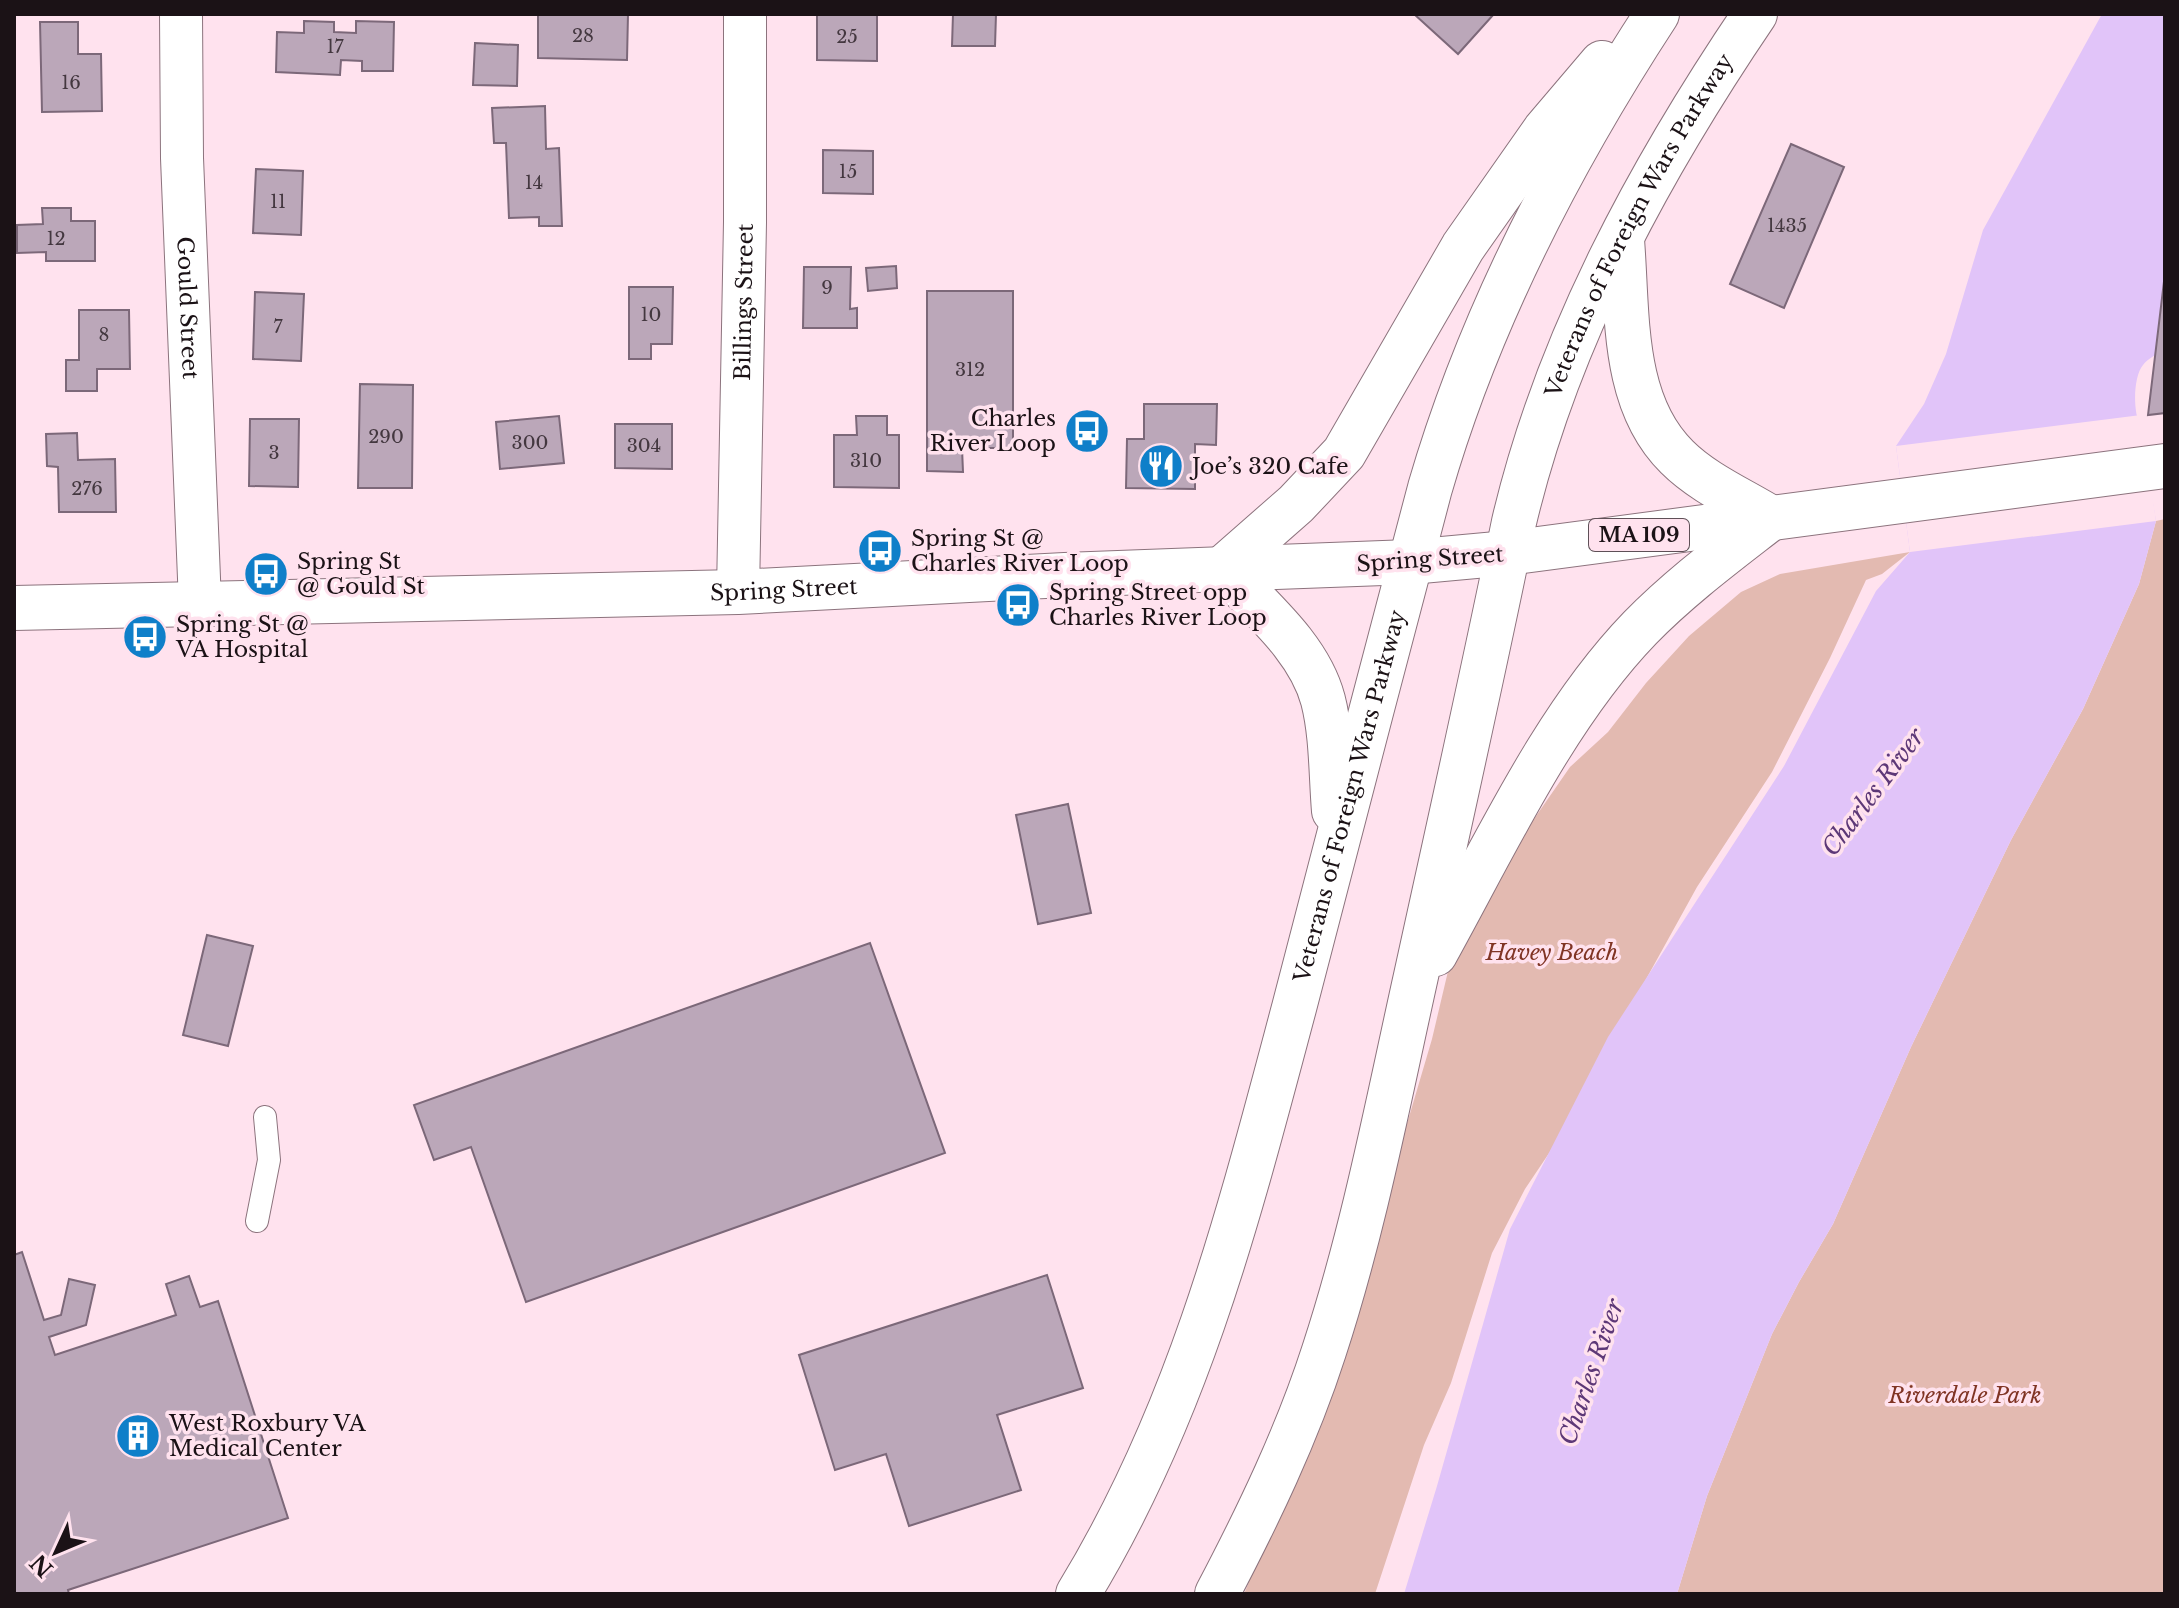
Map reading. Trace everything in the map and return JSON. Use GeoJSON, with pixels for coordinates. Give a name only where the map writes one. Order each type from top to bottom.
{"type":"FeatureCollection","features":[{"type":"Feature","properties":{"kind":"main road"},"geometry":{"type":"LineString","coordinates":[[1337,845],[1327,724],[1318,686],[1298,651],[1223,568],[1296,504],[1344,453],[1431,298],[1487,210],[1545,130],[1645,14]]}},
{"type":"Feature","properties":{"kind":"main road","name":"Veterans of Foreign Wars Parkway"},"geometry":{"type":"LineString","coordinates":[[1078,1594],[1135,1491],[1166,1425],[1192,1357],[1236,1220],[1410,562],[1453,412],[1491,317],[1569,160],[1657,14]]}},
{"type":"Feature","properties":{"kind":"main road","name":"Veterans of Foreign Wars Parkway"},"geometry":{"type":"LineString","coordinates":[[1217,1594],[1269,1490],[1324,1353],[1357,1238],[1519,499],[1542,425],[1589,308],[1622,237],[1695,105],[1755,14]]}},
{"type":"Feature","properties":{"kind":"main road"},"geometry":{"type":"LineString","coordinates":[[1411,998],[1532,781],[1584,697],[1667,601],[1771,518],[1677,457],[1645,411],[1633,365],[1622,237]]}},
{"type":"Feature","properties":{"kind":"main road","name":"Spring Street"},"geometry":{"type":"LineString","coordinates":[[14,608],[738,592],[1410,562],[1508,553],[2157,467]]}},
{"type":"Feature","properties":{"kind":"street","name":"Gould Street"},"geometry":{"type":"LineString","coordinates":[[181,14],[182,158],[200,603]]}},
{"type":"Feature","properties":{"kind":"street","name":"Billings Street"},"geometry":{"type":"LineString","coordinates":[[738,592],[745,222],[745,14]]}},
{"type":"Feature","properties":{"kind":"lane"},"geometry":{"type":"LineString","coordinates":[[257,1221],[269,1160],[265,1117]]}},
{"type":"Feature","properties":{"kind":"green space","name":"Riverdale Park"},"geometry":{"type":"Polygon","coordinates":[[[2165,519],[2165,1594],[1677,1594],[1707,1496],[1772,1334],[1833,1224],[1911,1047],[2011,840],[2083,709],[2139,584],[2156,521],[2165,519]]]}},
{"type":"Feature","properties":{"kind":"green space","name":"Havey Beach"},"geometry":{"type":"Polygon","coordinates":[[[1910,552],[1882,574],[1866,580],[1772,772],[1697,887],[1580,1107],[1525,1189],[1492,1253],[1451,1383],[1424,1445],[1375,1594],[1244,1594],[1278,1511],[1409,1117],[1432,1039],[1462,912],[1570,767],[1608,732],[1646,683],[1689,636],[1741,592],[1780,574],[1910,552]]]}},
{"type":"Feature","properties":{"kind":"water","name":"Charles River"},"geometry":{"type":"Polygon","coordinates":[[[2102,14],[2165,14],[2165,349],[2143,365],[2135,395],[2156,521],[2139,584],[2083,709],[2011,840],[1911,1047],[1833,1224],[1772,1334],[1707,1496],[1677,1594],[1404,1594],[1510,1229],[1608,1037],[1784,766],[1876,591],[1910,552],[1896,446],[1924,404],[1946,354],[1983,230],[2102,14]]]}},
{"type":"Feature","properties":{"kind":"pier"},"geometry":{"type":"Polygon","coordinates":[[[2141,415],[2156,521],[1910,552],[1896,446],[2141,415]]]}},
{"type":"Feature","properties":{"kind":"building"},"geometry":{"type":"Polygon","coordinates":[[[538,14],[628,14],[627,60],[538,58],[538,14]]]}},
{"type":"Feature","properties":{"kind":"building"},"geometry":{"type":"Polygon","coordinates":[[[817,14],[877,14],[877,61],[817,60],[817,14]]]}},
{"type":"Feature","properties":{"kind":"building"},"geometry":{"type":"Polygon","coordinates":[[[953,14],[996,14],[995,46],[952,46],[953,14]]]}},
{"type":"Feature","properties":{"kind":"building"},"geometry":{"type":"Polygon","coordinates":[[[1414,14],[1494,14],[1458,54],[1414,14]]]}},
{"type":"Feature","properties":{"kind":"building"},"geometry":{"type":"Polygon","coordinates":[[[304,21],[334,22],[334,32],[356,33],[356,21],[394,22],[393,71],[362,71],[362,61],[341,60],[340,75],[276,72],[277,32],[304,33],[304,21]]]}},
{"type":"Feature","properties":{"kind":"building"},"geometry":{"type":"Polygon","coordinates":[[[40,22],[78,22],[78,54],[101,54],[102,111],[42,112],[40,22]]]}},
{"type":"Feature","properties":{"kind":"building"},"geometry":{"type":"Polygon","coordinates":[[[475,43],[518,45],[517,86],[473,85],[475,43]]]}},
{"type":"Feature","properties":{"kind":"building"},"geometry":{"type":"Polygon","coordinates":[[[545,106],[546,149],[559,148],[562,226],[539,226],[539,217],[509,218],[506,143],[494,143],[492,108],[545,106]]]}},
{"type":"Feature","properties":{"kind":"building"},"geometry":{"type":"Polygon","coordinates":[[[1791,144],[1844,167],[1784,308],[1730,284],[1791,144]]]}},
{"type":"Feature","properties":{"kind":"building"},"geometry":{"type":"Polygon","coordinates":[[[823,150],[873,151],[873,194],[823,193],[823,150]]]}},
{"type":"Feature","properties":{"kind":"building"},"geometry":{"type":"Polygon","coordinates":[[[256,169],[303,171],[301,235],[253,233],[256,169]]]}},
{"type":"Feature","properties":{"kind":"building"},"geometry":{"type":"Polygon","coordinates":[[[42,208],[71,208],[71,221],[95,221],[95,261],[46,261],[46,252],[17,253],[17,225],[43,224],[42,208]]]}},
{"type":"Feature","properties":{"kind":"building"},"geometry":{"type":"Polygon","coordinates":[[[896,266],[897,288],[868,291],[866,268],[896,266]]]}},
{"type":"Feature","properties":{"kind":"building"},"geometry":{"type":"Polygon","coordinates":[[[804,267],[851,267],[850,309],[857,308],[857,328],[803,328],[804,267]]]}},
{"type":"Feature","properties":{"kind":"building"},"geometry":{"type":"Polygon","coordinates":[[[2165,273],[2165,413],[2148,415],[2165,273]]]}},
{"type":"Feature","properties":{"kind":"building"},"geometry":{"type":"Polygon","coordinates":[[[629,287],[673,287],[672,344],[651,344],[651,359],[629,359],[629,287]]]}},
{"type":"Feature","properties":{"kind":"building"},"geometry":{"type":"Polygon","coordinates":[[[927,291],[1013,291],[1013,448],[962,448],[963,472],[927,471],[927,291]]]}},
{"type":"Feature","properties":{"kind":"building"},"geometry":{"type":"Polygon","coordinates":[[[255,292],[304,294],[301,361],[253,359],[255,292]]]}},
{"type":"Feature","properties":{"kind":"building"},"geometry":{"type":"Polygon","coordinates":[[[79,310],[129,310],[130,369],[97,369],[97,391],[66,391],[66,360],[79,360],[79,310]]]}},
{"type":"Feature","properties":{"kind":"building"},"geometry":{"type":"Polygon","coordinates":[[[360,384],[413,385],[412,488],[358,488],[360,384]]]}},
{"type":"Feature","properties":{"kind":"building","name":"Joe’s 320 Cafe"},"geometry":{"type":"Polygon","coordinates":[[[1144,404],[1217,404],[1216,445],[1195,444],[1195,489],[1126,488],[1127,439],[1144,439],[1144,404]]]}},
{"type":"Feature","properties":{"kind":"building"},"geometry":{"type":"Polygon","coordinates":[[[559,416],[564,463],[500,469],[496,422],[559,416]]]}},
{"type":"Feature","properties":{"kind":"building"},"geometry":{"type":"Polygon","coordinates":[[[856,416],[887,416],[887,435],[899,435],[899,488],[834,487],[834,435],[857,435],[856,416]]]}},
{"type":"Feature","properties":{"kind":"building"},"geometry":{"type":"Polygon","coordinates":[[[250,419],[299,419],[298,487],[249,486],[250,419]]]}},
{"type":"Feature","properties":{"kind":"building"},"geometry":{"type":"Polygon","coordinates":[[[615,424],[672,424],[672,469],[615,468],[615,424]]]}},
{"type":"Feature","properties":{"kind":"building"},"geometry":{"type":"Polygon","coordinates":[[[77,433],[78,460],[115,459],[116,512],[59,512],[58,467],[47,466],[46,434],[77,433]]]}},
{"type":"Feature","properties":{"kind":"building"},"geometry":{"type":"Polygon","coordinates":[[[1068,804],[1091,913],[1038,924],[1016,815],[1068,804]]]}},
{"type":"Feature","properties":{"kind":"building"},"geometry":{"type":"Polygon","coordinates":[[[207,935],[253,946],[228,1046],[183,1035],[207,935]]]}},
{"type":"Feature","properties":{"kind":"building"},"geometry":{"type":"Polygon","coordinates":[[[870,943],[945,1153],[526,1302],[471,1147],[434,1160],[414,1105],[870,943]]]}},
{"type":"Feature","properties":{"kind":"building","name":"West Roxbury VA Medical Center"},"geometry":{"type":"Polygon","coordinates":[[[22,1252],[44,1320],[61,1315],[69,1279],[95,1285],[86,1325],[49,1337],[55,1355],[176,1315],[166,1284],[189,1276],[200,1307],[218,1301],[288,1518],[68,1590],[69,1594],[14,1594],[14,1255],[22,1252]]]}},
{"type":"Feature","properties":{"kind":"building"},"geometry":{"type":"Polygon","coordinates":[[[1047,1275],[1083,1388],[997,1415],[1021,1490],[909,1526],[886,1454],[835,1470],[799,1355],[1047,1275]]]}},
{"type":"Feature","properties":{"kind":"place","name":"Charles River Loop"},"geometry":{"type":"Point","coordinates":[1087,431]}},
{"type":"Feature","properties":{"kind":"place","name":"Joe’s 320 Cafe"},"geometry":{"type":"Point","coordinates":[1161,466]}},
{"type":"Feature","properties":{"kind":"place","name":"Spring St @ Charles River Loop"},"geometry":{"type":"Point","coordinates":[880,551]}},
{"type":"Feature","properties":{"kind":"place","name":"Spring St @ Gould St"},"geometry":{"type":"Point","coordinates":[266,574]}},
{"type":"Feature","properties":{"kind":"place","name":"Spring Street opp Charles River Loop"},"geometry":{"type":"Point","coordinates":[1018,605]}},
{"type":"Feature","properties":{"kind":"place","name":"Spring St @ VA Hospital"},"geometry":{"type":"Point","coordinates":[145,637]}},
{"type":"Feature","properties":{"kind":"place","name":"West Roxbury VA Medical Center"},"geometry":{"type":"Point","coordinates":[138,1436]}}]}
